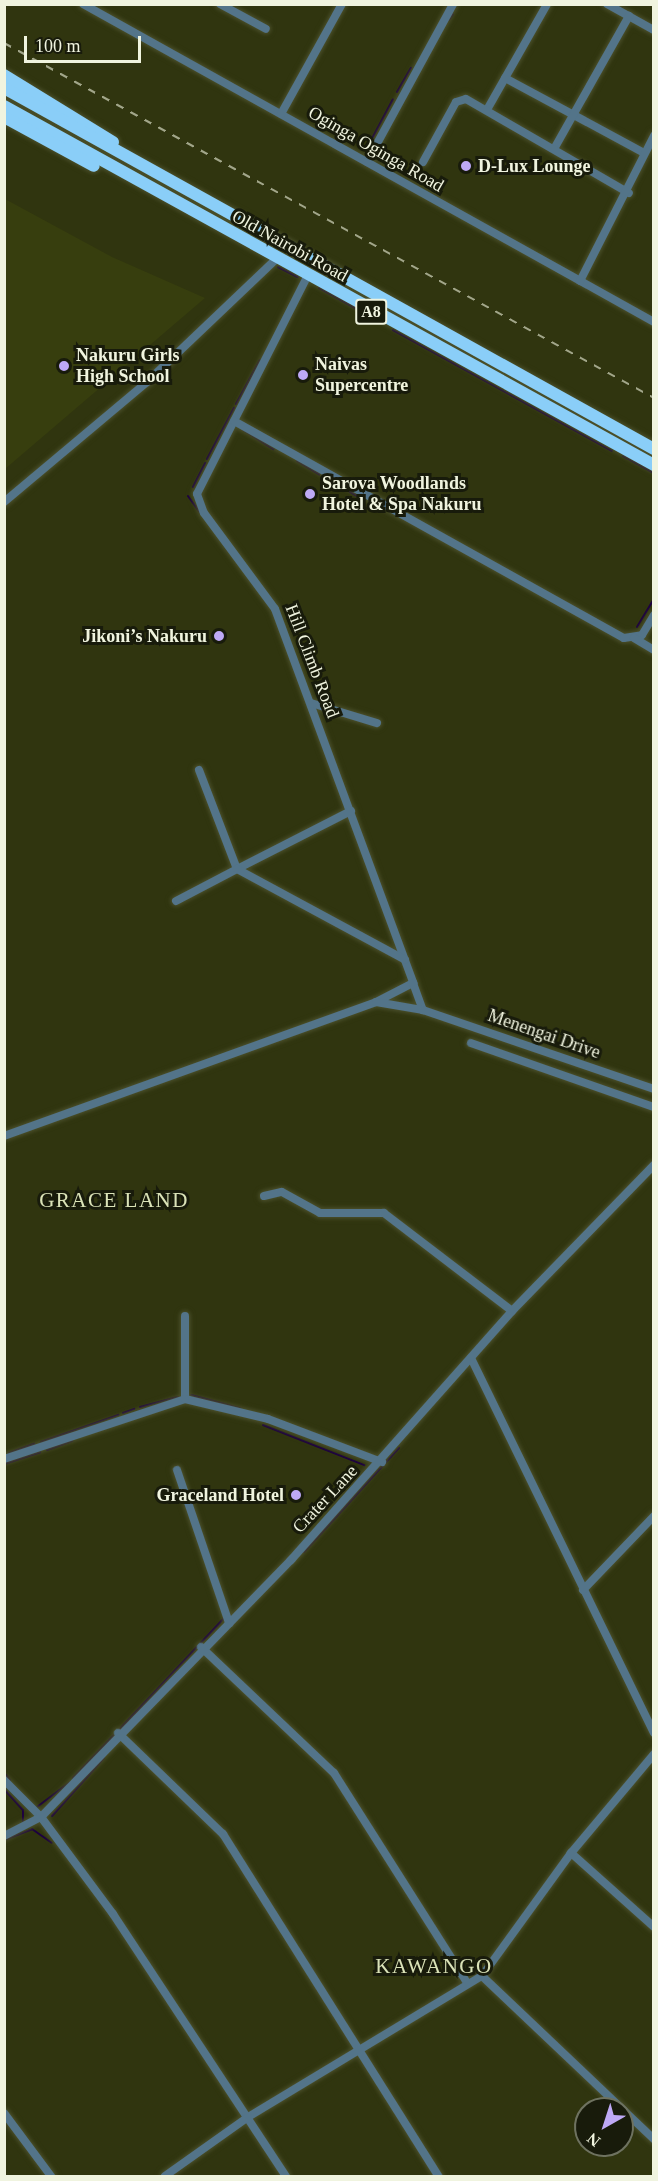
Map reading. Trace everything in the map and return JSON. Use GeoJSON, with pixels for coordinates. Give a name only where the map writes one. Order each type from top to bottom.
{"type":"FeatureCollection","features":[{"type":"Feature","properties":{"kind":"highway"},"geometry":{"type":"LineString","coordinates":[[4,75],[143,164]]}},
{"type":"Feature","properties":{"kind":"highway","name":"Old Nairobi Road"},"geometry":{"type":"LineString","coordinates":[[4,88],[654,449]]}},
{"type":"Feature","properties":{"kind":"highway","name":"Old Nairobi Road"},"geometry":{"type":"LineString","coordinates":[[4,106],[307,277],[654,465]]}},
{"type":"Feature","properties":{"kind":"highway"},"geometry":{"type":"LineString","coordinates":[[4,117],[74,157],[135,180]]}},
{"type":"Feature","properties":{"kind":"street"},"geometry":{"type":"LineString","coordinates":[[220,4],[266,29]]}},
{"type":"Feature","properties":{"kind":"street"},"geometry":{"type":"LineString","coordinates":[[281,114],[342,4]]}},
{"type":"Feature","properties":{"kind":"street"},"geometry":{"type":"LineString","coordinates":[[367,162],[453,4]]}},
{"type":"Feature","properties":{"kind":"street"},"geometry":{"type":"LineString","coordinates":[[488,108],[547,4]]}},
{"type":"Feature","properties":{"kind":"street"},"geometry":{"type":"LineString","coordinates":[[607,4],[654,30]]}},
{"type":"Feature","properties":{"kind":"street","name":"Oginga Oginga Road"},"geometry":{"type":"LineString","coordinates":[[85,5],[654,322]]}},
{"type":"Feature","properties":{"kind":"street"},"geometry":{"type":"LineString","coordinates":[[554,149],[629,16]]}},
{"type":"Feature","properties":{"kind":"street"},"geometry":{"type":"LineString","coordinates":[[505,78],[575,112],[644,153]]}},
{"type":"Feature","properties":{"kind":"street"},"geometry":{"type":"LineString","coordinates":[[423,162],[456,102],[466,99],[488,108],[629,193]]}},
{"type":"Feature","properties":{"kind":"street"},"geometry":{"type":"LineString","coordinates":[[580,281],[629,193],[644,153],[654,136]]}},
{"type":"Feature","properties":{"kind":"street"},"geometry":{"type":"LineString","coordinates":[[4,502],[139,389],[276,259]]}},
{"type":"Feature","properties":{"kind":"street","name":"Hill Climb Road"},"geometry":{"type":"LineString","coordinates":[[307,277],[198,487],[199,502],[272,602],[423,1010]]}},
{"type":"Feature","properties":{"kind":"street"},"geometry":{"type":"LineString","coordinates":[[234,421],[624,638],[642,635],[654,615]]}},
{"type":"Feature","properties":{"kind":"street"},"geometry":{"type":"LineString","coordinates":[[634,638],[654,650]]}},
{"type":"Feature","properties":{"kind":"street"},"geometry":{"type":"LineString","coordinates":[[310,703],[377,723]]}},
{"type":"Feature","properties":{"kind":"street"},"geometry":{"type":"LineString","coordinates":[[199,771],[237,869],[405,960]]}},
{"type":"Feature","properties":{"kind":"street"},"geometry":{"type":"LineString","coordinates":[[176,901],[351,811]]}},
{"type":"Feature","properties":{"kind":"street"},"geometry":{"type":"LineString","coordinates":[[4,1136],[376,1002],[413,983]]}},
{"type":"Feature","properties":{"kind":"street","name":"Menengai Drive"},"geometry":{"type":"LineString","coordinates":[[376,1002],[423,1010],[654,1089]]}},
{"type":"Feature","properties":{"kind":"street"},"geometry":{"type":"LineString","coordinates":[[471,1043],[654,1107]]}},
{"type":"Feature","properties":{"kind":"street","name":"Crater Lane"},"geometry":{"type":"LineString","coordinates":[[4,1836],[41,1817],[201,1647],[229,1623],[382,1461],[512,1311],[654,1165]]}},
{"type":"Feature","properties":{"kind":"street"},"geometry":{"type":"LineString","coordinates":[[264,1196],[282,1192],[320,1213],[384,1213],[512,1311]]}},
{"type":"Feature","properties":{"kind":"street"},"geometry":{"type":"LineString","coordinates":[[185,1316],[185,1398]]}},
{"type":"Feature","properties":{"kind":"street"},"geometry":{"type":"LineString","coordinates":[[471,1358],[654,1733]]}},
{"type":"Feature","properties":{"kind":"street"},"geometry":{"type":"LineString","coordinates":[[4,1459],[185,1398],[268,1419],[382,1461]]}},
{"type":"Feature","properties":{"kind":"street"},"geometry":{"type":"LineString","coordinates":[[177,1470],[229,1623]]}},
{"type":"Feature","properties":{"kind":"street"},"geometry":{"type":"LineString","coordinates":[[583,1590],[654,1516]]}},
{"type":"Feature","properties":{"kind":"street"},"geometry":{"type":"LineString","coordinates":[[201,1647],[334,1773],[466,1981]]}},
{"type":"Feature","properties":{"kind":"street"},"geometry":{"type":"LineString","coordinates":[[118,1733],[223,1834],[438,2176]]}},
{"type":"Feature","properties":{"kind":"street"},"geometry":{"type":"LineString","coordinates":[[165,2176],[248,2117],[359,2050],[466,1981],[482,1976],[571,1853],[654,1754]]}},
{"type":"Feature","properties":{"kind":"street"},"geometry":{"type":"LineString","coordinates":[[4,1780],[41,1817],[113,1914],[286,2176]]}},
{"type":"Feature","properties":{"kind":"street"},"geometry":{"type":"LineString","coordinates":[[571,1853],[654,1926]]}},
{"type":"Feature","properties":{"kind":"street"},"geometry":{"type":"LineString","coordinates":[[482,1976],[654,2139]]}},
{"type":"Feature","properties":{"kind":"street"},"geometry":{"type":"LineString","coordinates":[[4,2113],[51,2176]]}},
{"type":"Feature","properties":{"kind":"shaded area","name":"Nakuru Girls High School"},"geometry":{"type":"Polygon","coordinates":[[[5,199],[112,257],[205,298],[5,469],[5,199]]]}},
{"type":"Feature","properties":{"kind":"waterway"},"geometry":{"type":"LineString","coordinates":[[449,20],[453,14]]}},
{"type":"Feature","properties":{"kind":"waterway"},"geometry":{"type":"LineString","coordinates":[[397,92],[411,68]]}},
{"type":"Feature","properties":{"kind":"waterway"},"geometry":{"type":"LineString","coordinates":[[367,148],[393,99]]}},
{"type":"Feature","properties":{"kind":"waterway"},"geometry":{"type":"LineString","coordinates":[[278,267],[298,277]]}},
{"type":"Feature","properties":{"kind":"waterway"},"geometry":{"type":"LineString","coordinates":[[319,288],[371,317]]}},
{"type":"Feature","properties":{"kind":"waterway"},"geometry":{"type":"LineString","coordinates":[[393,330],[612,451]]}},
{"type":"Feature","properties":{"kind":"waterway"},"geometry":{"type":"LineString","coordinates":[[236,404],[260,360]]}},
{"type":"Feature","properties":{"kind":"waterway"},"geometry":{"type":"LineString","coordinates":[[207,459],[234,408]]}},
{"type":"Feature","properties":{"kind":"waterway"},"geometry":{"type":"LineString","coordinates":[[243,430],[274,449]]}},
{"type":"Feature","properties":{"kind":"waterway"},"geometry":{"type":"LineString","coordinates":[[623,456],[654,473]]}},
{"type":"Feature","properties":{"kind":"waterway"},"geometry":{"type":"LineString","coordinates":[[297,461],[319,474]]}},
{"type":"Feature","properties":{"kind":"waterway"},"geometry":{"type":"LineString","coordinates":[[193,487],[205,463]]}},
{"type":"Feature","properties":{"kind":"waterway"},"geometry":{"type":"LineString","coordinates":[[332,481],[364,500]]}},
{"type":"Feature","properties":{"kind":"waterway"},"geometry":{"type":"LineString","coordinates":[[188,496],[201,514]]}},
{"type":"Feature","properties":{"kind":"waterway"},"geometry":{"type":"LineString","coordinates":[[637,627],[654,599]]}},
{"type":"Feature","properties":{"kind":"waterway"},"geometry":{"type":"LineString","coordinates":[[191,1395],[240,1408]]}},
{"type":"Feature","properties":{"kind":"waterway"},"geometry":{"type":"LineString","coordinates":[[140,1407],[178,1397]]}},
{"type":"Feature","properties":{"kind":"waterway"},"geometry":{"type":"LineString","coordinates":[[123,1413],[134,1409]]}},
{"type":"Feature","properties":{"kind":"waterway"},"geometry":{"type":"LineString","coordinates":[[41,1442],[118,1415]]}},
{"type":"Feature","properties":{"kind":"waterway"},"geometry":{"type":"LineString","coordinates":[[263,1425],[364,1465]]}},
{"type":"Feature","properties":{"kind":"waterway"},"geometry":{"type":"LineString","coordinates":[[47,1450],[72,1441]]}},
{"type":"Feature","properties":{"kind":"waterway"},"geometry":{"type":"LineString","coordinates":[[9,1453],[34,1444]]}},
{"type":"Feature","properties":{"kind":"waterway"},"geometry":{"type":"LineString","coordinates":[[304,1552],[399,1448]]}},
{"type":"Feature","properties":{"kind":"waterway"},"geometry":{"type":"LineString","coordinates":[[4,1464],[40,1452]]}},
{"type":"Feature","properties":{"kind":"waterway"},"geometry":{"type":"LineString","coordinates":[[119,1730],[224,1618]]}},
{"type":"Feature","properties":{"kind":"waterway"},"geometry":{"type":"LineString","coordinates":[[73,1778],[115,1734]]}},
{"type":"Feature","properties":{"kind":"waterway"},"geometry":{"type":"LineString","coordinates":[[52,1816],[104,1758]]}},
{"type":"Feature","properties":{"kind":"waterway"},"geometry":{"type":"LineString","coordinates":[[4,1773],[10,1780]]}},
{"type":"Feature","properties":{"kind":"waterway"},"geometry":{"type":"LineString","coordinates":[[37,1807],[70,1782]]}},
{"type":"Feature","properties":{"kind":"waterway"},"geometry":{"type":"LineString","coordinates":[[4,1789],[23,1810],[23,1823]]}},
{"type":"Feature","properties":{"kind":"waterway"},"geometry":{"type":"LineString","coordinates":[[4,1840],[32,1829],[52,1843]]}},
{"type":"Feature","properties":{"kind":"railway"},"geometry":{"type":"LineString","coordinates":[[4,43],[654,398]]}},
{"type":"Feature","properties":{"kind":"place","name":"D-Lux Lounge"},"geometry":{"type":"Point","coordinates":[466,166]}},
{"type":"Feature","properties":{"kind":"place","name":"Nakuru Girls High School"},"geometry":{"type":"Point","coordinates":[64,366]}},
{"type":"Feature","properties":{"kind":"place","name":"Naivas Supercentre"},"geometry":{"type":"Point","coordinates":[303,375]}},
{"type":"Feature","properties":{"kind":"place","name":"Sarova Woodlands Hotel & Spa Nakuru"},"geometry":{"type":"Point","coordinates":[310,494]}},
{"type":"Feature","properties":{"kind":"place","name":"Jikoni’s Nakuru"},"geometry":{"type":"Point","coordinates":[219,636]}},
{"type":"Feature","properties":{"kind":"place","name":"Graceland Hotel"},"geometry":{"type":"Point","coordinates":[296,1495]}},
{"type":"Feature","properties":{"kind":"district","name":"GRACE LAND"},"geometry":{"type":"Point","coordinates":[114,1200]}},
{"type":"Feature","properties":{"kind":"district","name":"KAWANGO"},"geometry":{"type":"Point","coordinates":[434,1966]}}]}
